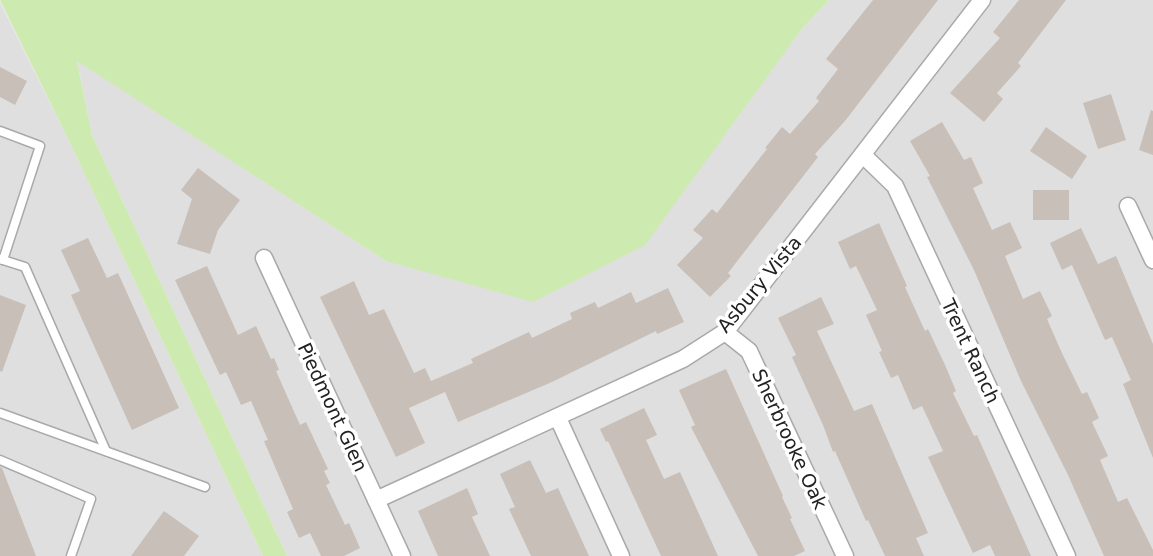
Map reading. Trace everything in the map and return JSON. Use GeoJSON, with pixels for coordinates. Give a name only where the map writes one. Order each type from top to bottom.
{"type":"FeatureCollection","features":[{"type":"Feature","properties":{"kind":"street","name":"Asbury Vista"},"geometry":{"type":"LineString","coordinates":[[376,500],[683,359],[724,332],[982,0]]}},
{"type":"Feature","properties":{"kind":"street","name":"Trent Ranch"},"geometry":{"type":"LineString","coordinates":[[863,155],[895,186],[1067,556]]}},
{"type":"Feature","properties":{"kind":"street"},"geometry":{"type":"LineString","coordinates":[[1128,206],[1153,260]]}},
{"type":"Feature","properties":{"kind":"street","name":"Piedmont Glen"},"geometry":{"type":"LineString","coordinates":[[264,258],[402,556]]}},
{"type":"Feature","properties":{"kind":"street","name":"Sherbrooke Oak"},"geometry":{"type":"LineString","coordinates":[[724,332],[749,351],[845,556]]}},
{"type":"Feature","properties":{"kind":"street"},"geometry":{"type":"LineString","coordinates":[[558,418],[621,556]]}},
{"type":"Feature","properties":{"kind":"lane"},"geometry":{"type":"LineString","coordinates":[[0,131],[40,146],[2,259],[25,267],[106,451]]}},
{"type":"Feature","properties":{"kind":"lane"},"geometry":{"type":"LineString","coordinates":[[0,413],[205,486]]}},
{"type":"Feature","properties":{"kind":"lane"},"geometry":{"type":"LineString","coordinates":[[0,460],[91,499],[71,556]]}},
{"type":"Feature","properties":{"kind":"shaded area"},"geometry":{"type":"Polygon","coordinates":[[[829,0],[1153,0],[1153,556],[287,556],[92,135],[77,60],[386,261],[801,30],[829,0]]]}},
{"type":"Feature","properties":{"kind":"shaded area"},"geometry":{"type":"Polygon","coordinates":[[[0,2],[72,147],[263,556],[0,556],[0,2]]]}},
{"type":"Feature","properties":{"kind":"green space"},"geometry":{"type":"Polygon","coordinates":[[[0,0],[829,0],[801,30],[645,245],[533,302],[386,261],[77,61],[92,135],[287,556],[263,556],[72,147],[0,0]]]}},
{"type":"Feature","properties":{"kind":"building"},"geometry":{"type":"Polygon","coordinates":[[[873,0],[938,0],[845,121],[815,154],[818,157],[728,273],[731,276],[710,297],[677,265],[703,238],[693,230],[712,209],[717,213],[782,127],[790,134],[819,101],[816,98],[838,69],[826,59],[873,0]]]}},
{"type":"Feature","properties":{"kind":"building"},"geometry":{"type":"Polygon","coordinates":[[[1019,0],[1066,0],[1018,63],[1021,66],[997,93],[1003,99],[984,122],[950,93],[1000,38],[993,32],[1019,0]]]}},
{"type":"Feature","properties":{"kind":"building"},"geometry":{"type":"Polygon","coordinates":[[[0,67],[27,81],[15,105],[0,97],[0,67]]]}},
{"type":"Feature","properties":{"kind":"building"},"geometry":{"type":"Polygon","coordinates":[[[1111,94],[1126,140],[1098,149],[1083,103],[1111,94]]]}},
{"type":"Feature","properties":{"kind":"building"},"geometry":{"type":"Polygon","coordinates":[[[1151,110],[1153,111],[1153,155],[1139,150],[1151,110]]]}},
{"type":"Feature","properties":{"kind":"building"},"geometry":{"type":"Polygon","coordinates":[[[942,122],[964,160],[971,157],[983,183],[973,188],[992,230],[1010,222],[1022,248],[1005,256],[1023,299],[1040,291],[1052,316],[1047,319],[1061,351],[1082,394],[1087,392],[1099,418],[1092,422],[1108,456],[1100,460],[1118,502],[1127,498],[1153,550],[1153,556],[1104,556],[1068,475],[1021,381],[974,270],[927,177],[930,176],[910,141],[942,122]]]}},
{"type":"Feature","properties":{"kind":"building"},"geometry":{"type":"Polygon","coordinates":[[[1046,127],[1087,156],[1072,179],[1030,151],[1046,127]]]}},
{"type":"Feature","properties":{"kind":"building"},"geometry":{"type":"Polygon","coordinates":[[[198,168],[240,200],[218,230],[210,254],[177,244],[192,199],[181,190],[198,168]]]}},
{"type":"Feature","properties":{"kind":"building"},"geometry":{"type":"Polygon","coordinates":[[[1033,190],[1069,190],[1069,220],[1033,220],[1033,190]]]}},
{"type":"Feature","properties":{"kind":"building"},"geometry":{"type":"Polygon","coordinates":[[[879,223],[925,331],[928,329],[945,365],[956,391],[953,393],[974,436],[977,435],[1031,556],[995,556],[990,545],[973,553],[928,457],[943,451],[922,406],[913,410],[898,375],[891,378],[879,352],[882,351],[866,315],[877,310],[856,266],[850,269],[838,242],[879,223]]]}},
{"type":"Feature","properties":{"kind":"building"},"geometry":{"type":"Polygon","coordinates":[[[1081,228],[1098,264],[1116,256],[1153,344],[1153,458],[1123,384],[1131,380],[1112,337],[1105,340],[1072,265],[1062,270],[1050,243],[1081,228]]]}},
{"type":"Feature","properties":{"kind":"building"},"geometry":{"type":"Polygon","coordinates":[[[88,238],[107,278],[118,273],[179,408],[132,430],[71,295],[80,291],[61,250],[88,238]]]}},
{"type":"Feature","properties":{"kind":"building"},"geometry":{"type":"Polygon","coordinates":[[[207,266],[238,335],[256,326],[271,359],[274,358],[279,370],[276,371],[300,425],[306,422],[328,469],[324,471],[330,483],[326,485],[345,525],[349,523],[360,548],[344,556],[321,556],[310,533],[299,538],[287,512],[293,509],[264,441],[268,440],[251,401],[241,405],[226,372],[220,375],[175,280],[207,266]]]}},
{"type":"Feature","properties":{"kind":"building"},"geometry":{"type":"Polygon","coordinates":[[[354,281],[369,315],[384,309],[414,373],[425,368],[431,381],[473,363],[471,359],[529,332],[532,338],[572,319],[570,313],[595,302],[598,308],[631,292],[636,303],[668,288],[684,322],[657,334],[656,331],[552,382],[458,422],[445,392],[409,408],[425,443],[396,457],[320,297],[354,281]]]}},
{"type":"Feature","properties":{"kind":"building"},"geometry":{"type":"Polygon","coordinates":[[[0,295],[26,305],[2,372],[0,371],[0,295]]]}},
{"type":"Feature","properties":{"kind":"building"},"geometry":{"type":"Polygon","coordinates":[[[821,297],[834,324],[817,331],[854,411],[872,404],[928,533],[916,538],[924,556],[885,556],[868,520],[866,521],[835,451],[833,452],[792,357],[796,355],[778,318],[821,297]]]}},
{"type":"Feature","properties":{"kind":"building"},"geometry":{"type":"Polygon","coordinates":[[[726,369],[805,551],[794,556],[758,556],[691,427],[695,425],[679,390],[726,369]]]}},
{"type":"Feature","properties":{"kind":"building"},"geometry":{"type":"Polygon","coordinates":[[[644,408],[657,435],[646,440],[664,479],[680,472],[718,556],[661,556],[600,429],[644,408]]]}},
{"type":"Feature","properties":{"kind":"building"},"geometry":{"type":"Polygon","coordinates":[[[530,460],[546,493],[558,488],[589,556],[531,556],[509,509],[515,507],[500,474],[530,460]]]}},
{"type":"Feature","properties":{"kind":"building"},"geometry":{"type":"Polygon","coordinates":[[[0,467],[2,468],[36,556],[0,556],[0,467]]]}},
{"type":"Feature","properties":{"kind":"building"},"geometry":{"type":"Polygon","coordinates":[[[467,488],[478,514],[472,517],[490,556],[438,556],[418,511],[467,488]]]}},
{"type":"Feature","properties":{"kind":"building"},"geometry":{"type":"Polygon","coordinates":[[[164,511],[199,536],[184,556],[131,556],[164,511]]]}}]}
